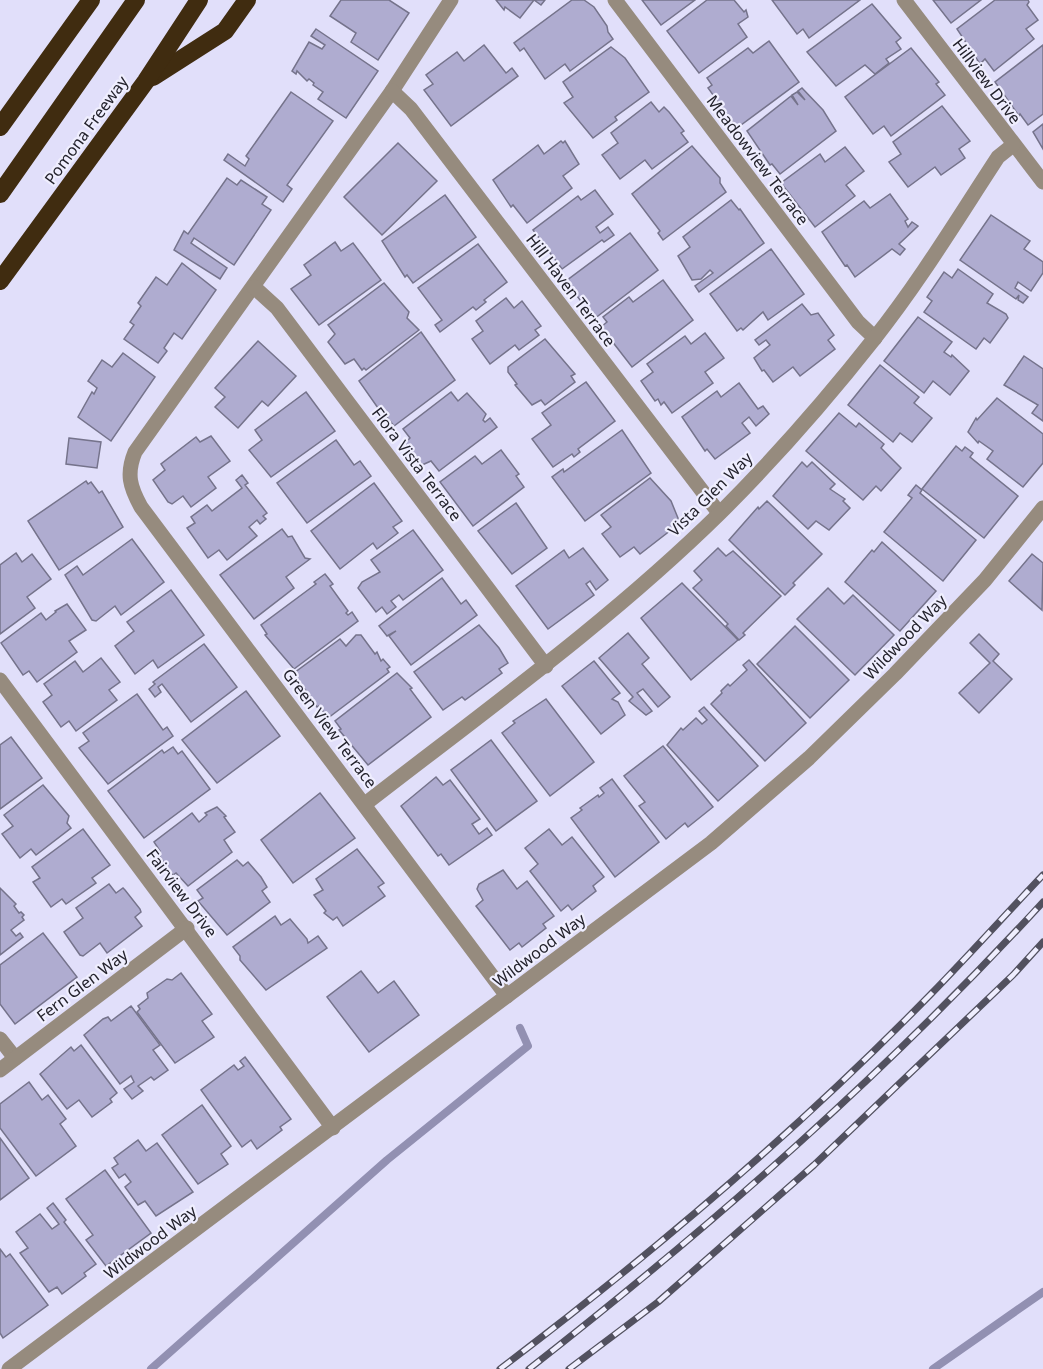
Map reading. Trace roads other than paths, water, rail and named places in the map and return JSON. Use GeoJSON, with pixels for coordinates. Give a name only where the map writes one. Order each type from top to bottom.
{"type":"FeatureCollection","features":[{"type":"Feature","properties":{"kind":"highway"},"geometry":{"type":"LineString","coordinates":[[0,126],[91,0]]}},
{"type":"Feature","properties":{"kind":"highway"},"geometry":{"type":"LineString","coordinates":[[0,194],[136,0]]}},
{"type":"Feature","properties":{"kind":"highway","name":"Pomona Freeway"},"geometry":{"type":"LineString","coordinates":[[0,281],[146,81],[198,0]]}},
{"type":"Feature","properties":{"kind":"highway"},"geometry":{"type":"LineString","coordinates":[[146,81],[225,31],[247,0]]}},
{"type":"Feature","properties":{"kind":"street"},"geometry":{"type":"LineString","coordinates":[[254,287],[392,91],[451,0]]}},
{"type":"Feature","properties":{"kind":"street","name":"Meadowview Terrace"},"geometry":{"type":"LineString","coordinates":[[615,0],[858,322],[875,338]]}},
{"type":"Feature","properties":{"kind":"street","name":"Hillview Drive"},"geometry":{"type":"LineString","coordinates":[[904,0],[1043,182]]}},
{"type":"Feature","properties":{"kind":"street","name":"Hill Haven Terrace"},"geometry":{"type":"LineString","coordinates":[[392,91],[411,109],[719,513]]}},
{"type":"Feature","properties":{"kind":"street","name":"Vista Glen Way"},"geometry":{"type":"LineString","coordinates":[[365,804],[546,666],[616,607],[719,513],[773,457],[875,338],[926,268],[998,157],[1013,145]]}},
{"type":"Feature","properties":{"kind":"street","name":"Green View Terrace"},"geometry":{"type":"LineString","coordinates":[[254,287],[135,452],[129,465],[128,480],[141,507],[507,996]]}},
{"type":"Feature","properties":{"kind":"street","name":"Flora Vista Terrace"},"geometry":{"type":"LineString","coordinates":[[254,287],[277,308],[546,666]]}},
{"type":"Feature","properties":{"kind":"street","name":"Wildwood Way"},"geometry":{"type":"LineString","coordinates":[[9,1369],[711,843],[809,758],[985,580],[1043,508]]}},
{"type":"Feature","properties":{"kind":"street","name":"Fairview Drive"},"geometry":{"type":"LineString","coordinates":[[0,680],[333,1128]]}},
{"type":"Feature","properties":{"kind":"street","name":"Fern Glen Way"},"geometry":{"type":"LineString","coordinates":[[0,1070],[186,928]]}},
{"type":"Feature","properties":{"kind":"street"},"geometry":{"type":"LineString","coordinates":[[0,1039],[15,1058]]}},
{"type":"Feature","properties":{"kind":"waterway"},"geometry":{"type":"LineString","coordinates":[[151,1369],[387,1160],[528,1046],[520,1028]]}},
{"type":"Feature","properties":{"kind":"waterway"},"geometry":{"type":"LineString","coordinates":[[933,1369],[1043,1292]]}},
{"type":"Feature","properties":{"kind":"railway"},"geometry":{"type":"LineString","coordinates":[[500,1369],[668,1236],[829,1094],[931,994],[1043,875]]}},
{"type":"Feature","properties":{"kind":"railway"},"geometry":{"type":"LineString","coordinates":[[529,1369],[665,1259],[796,1146],[922,1027],[1043,902]]}},
{"type":"Feature","properties":{"kind":"railway"},"geometry":{"type":"LineString","coordinates":[[569,1369],[658,1302],[814,1165],[1013,975],[1043,942]]}}]}
